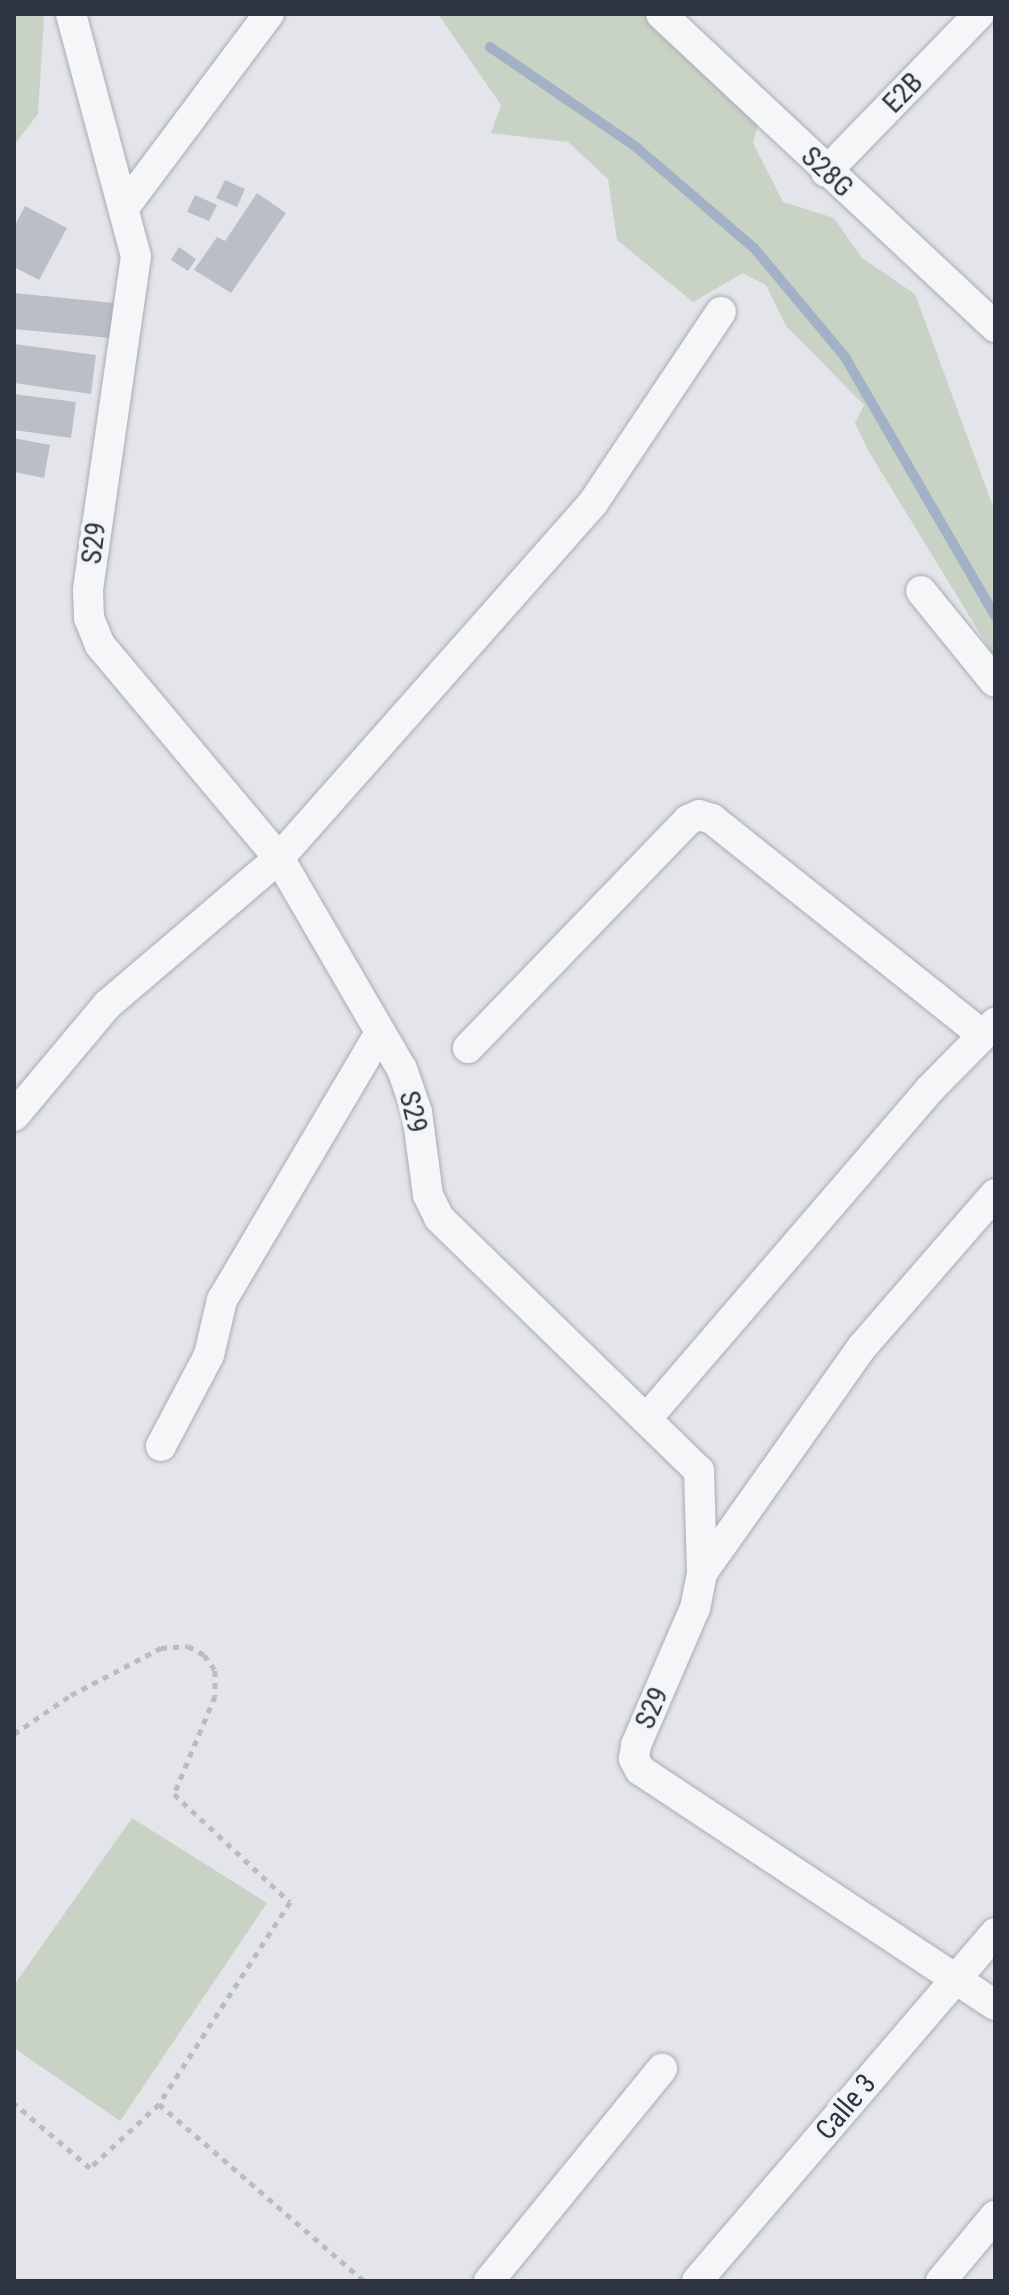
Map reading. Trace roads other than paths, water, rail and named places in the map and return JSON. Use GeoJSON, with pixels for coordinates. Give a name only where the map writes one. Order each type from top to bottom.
{"type":"FeatureCollection","features":[{"type":"Feature","properties":{"kind":"street","name":"S29"},"geometry":{"type":"LineString","coordinates":[[71,14],[126,205],[136,256],[95,533],[89,618],[100,645],[279,858],[379,1035],[402,1069],[417,1112],[428,1195],[439,1218],[648,1417],[699,1471],[702,1573],[695,1608],[634,1759],[640,1770],[995,2005]]}},
{"type":"Feature","properties":{"kind":"street"},"geometry":{"type":"LineString","coordinates":[[126,205],[269,14]]}},
{"type":"Feature","properties":{"kind":"street","name":"S28G"},"geometry":{"type":"LineString","coordinates":[[661,14],[826,172],[995,327]]}},
{"type":"Feature","properties":{"kind":"street","name":"E2B"},"geometry":{"type":"LineString","coordinates":[[826,172],[979,14]]}},
{"type":"Feature","properties":{"kind":"street"},"geometry":{"type":"LineString","coordinates":[[14,1116],[107,1005],[279,858],[593,503],[721,312]]}},
{"type":"Feature","properties":{"kind":"street"},"geometry":{"type":"LineString","coordinates":[[921,591],[995,682]]}},
{"type":"Feature","properties":{"kind":"street"},"geometry":{"type":"LineString","coordinates":[[468,1048],[688,820],[699,815],[712,819],[988,1028],[648,1417]]}},
{"type":"Feature","properties":{"kind":"street"},"geometry":{"type":"LineString","coordinates":[[161,1446],[209,1355],[222,1300],[379,1035]]}},
{"type":"Feature","properties":{"kind":"street"},"geometry":{"type":"LineString","coordinates":[[702,1573],[863,1346],[995,1194]]}},
{"type":"Feature","properties":{"kind":"street","name":"Calle 3"},"geometry":{"type":"LineString","coordinates":[[697,2281],[995,1933]]}},
{"type":"Feature","properties":{"kind":"street"},"geometry":{"type":"LineString","coordinates":[[489,2281],[662,2069]]}},
{"type":"Feature","properties":{"kind":"street"},"geometry":{"type":"LineString","coordinates":[[941,2281],[995,2216]]}},
{"type":"Feature","properties":{"kind":"waterway"},"geometry":{"type":"LineString","coordinates":[[490,47],[636,147],[754,248],[845,357],[995,616]]}}]}
